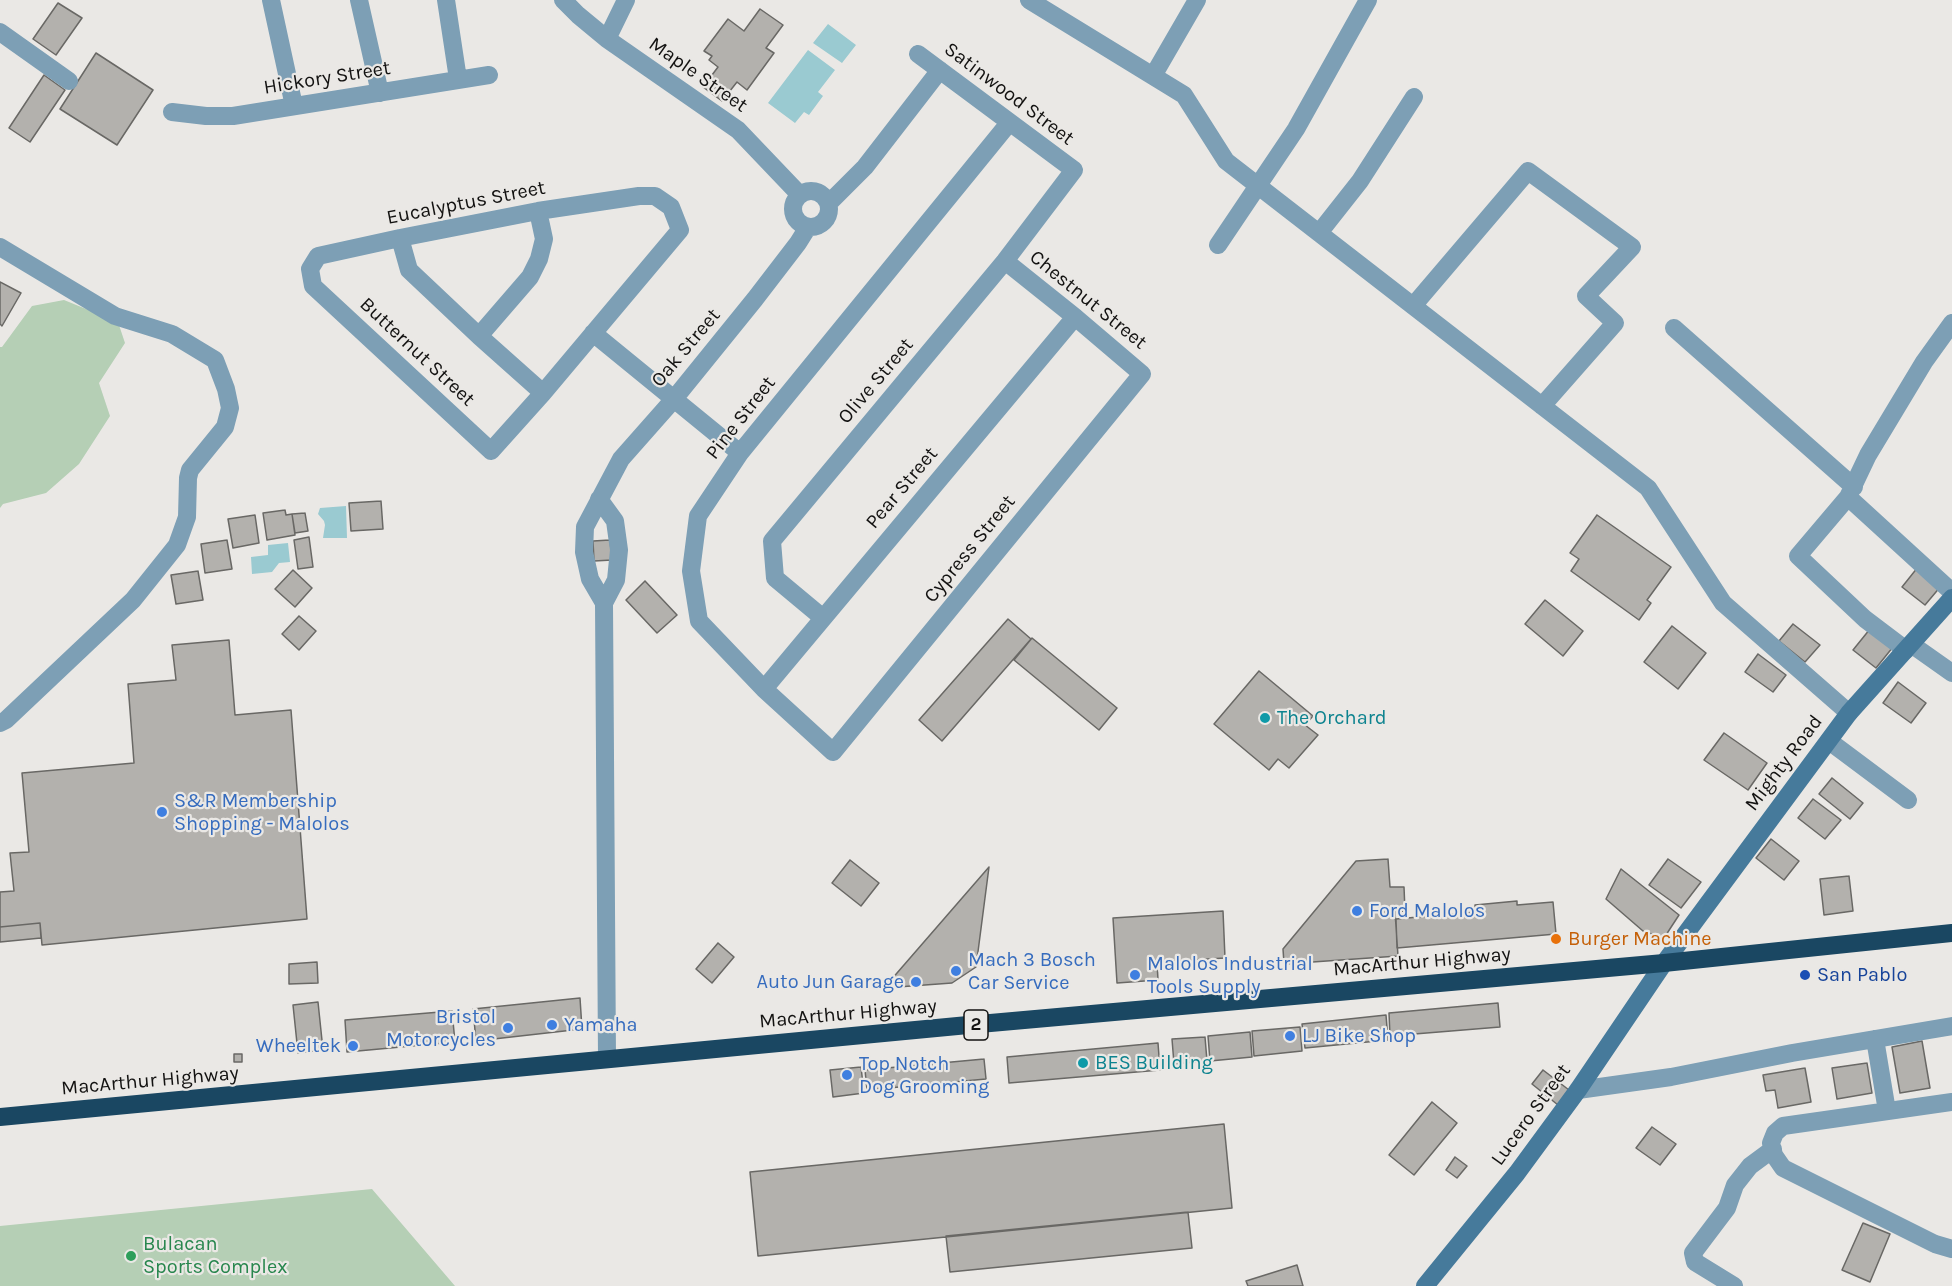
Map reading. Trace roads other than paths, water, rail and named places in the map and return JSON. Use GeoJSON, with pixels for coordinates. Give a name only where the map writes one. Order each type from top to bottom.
{"type":"FeatureCollection","features":[{"type":"Feature","properties":{"kind":"highway","name":"MacArthur Highway"},"geometry":{"type":"LineString","coordinates":[[0,1117],[607,1059],[1664,963],[1952,933]]}},
{"type":"Feature","properties":{"kind":"street"},"geometry":{"type":"LineString","coordinates":[[271,0],[294,106]]}},
{"type":"Feature","properties":{"kind":"street"},"geometry":{"type":"LineString","coordinates":[[359,0],[380,93]]}},
{"type":"Feature","properties":{"kind":"street"},"geometry":{"type":"LineString","coordinates":[[446,0],[458,79]]}},
{"type":"Feature","properties":{"kind":"street","name":"Maple Street"},"geometry":{"type":"LineString","coordinates":[[563,0],[607,39],[738,130],[800,195]]}},
{"type":"Feature","properties":{"kind":"street"},"geometry":{"type":"LineString","coordinates":[[607,39],[627,0]]}},
{"type":"Feature","properties":{"kind":"street"},"geometry":{"type":"LineString","coordinates":[[1029,0],[1184,95],[1226,161],[1648,488],[1724,603],[1849,713]]}},
{"type":"Feature","properties":{"kind":"street"},"geometry":{"type":"LineString","coordinates":[[1153,76],[1197,0]]}},
{"type":"Feature","properties":{"kind":"street"},"geometry":{"type":"LineString","coordinates":[[1218,245],[1296,129],[1368,0]]}},
{"type":"Feature","properties":{"kind":"street"},"geometry":{"type":"LineString","coordinates":[[0,32],[69,81]]}},
{"type":"Feature","properties":{"kind":"street","name":"Satinwood Street"},"geometry":{"type":"LineString","coordinates":[[918,54],[1074,170]]}},
{"type":"Feature","properties":{"kind":"street"},"geometry":{"type":"LineString","coordinates":[[829,203],[865,167],[940,70]]}},
{"type":"Feature","properties":{"kind":"street","name":"Hickory Street"},"geometry":{"type":"LineString","coordinates":[[172,112],[233,116],[489,75]]}},
{"type":"Feature","properties":{"kind":"street"},"geometry":{"type":"LineString","coordinates":[[1318,233],[1360,181],[1414,97]]}},
{"type":"Feature","properties":{"kind":"street","name":"Pine Street"},"geometry":{"type":"LineString","coordinates":[[833,752],[764,689],[699,621],[691,571],[698,516],[740,453],[1009,123]]}},
{"type":"Feature","properties":{"kind":"street","name":"Olive Street"},"geometry":{"type":"LineString","coordinates":[[823,618],[775,578],[772,541],[1005,261],[1074,170]]}},
{"type":"Feature","properties":{"kind":"street"},"geometry":{"type":"LineString","coordinates":[[1413,306],[1528,171],[1632,247],[1586,296],[1615,323],[1542,406]]}},
{"type":"Feature","properties":{"kind":"street"},"geometry":{"type":"LineString","coordinates":[[805,192],[822,194],[829,203],[830,210],[825,221],[814,227],[808,227],[796,220],[793,206],[800,195],[805,192]]}},
{"type":"Feature","properties":{"kind":"street","name":"Eucalyptus Street"},"geometry":{"type":"LineString","coordinates":[[313,286],[310,269],[318,256],[538,211],[639,196],[655,196],[671,207],[680,230],[593,333]]}},
{"type":"Feature","properties":{"kind":"street"},"geometry":{"type":"LineString","coordinates":[[479,336],[530,277],[539,259],[544,239],[538,211]]}},
{"type":"Feature","properties":{"kind":"street","name":"Oak Street"},"geometry":{"type":"LineString","coordinates":[[604,603],[590,579],[584,552],[585,527],[599,499],[621,459],[674,399],[755,299],[808,227]]}},
{"type":"Feature","properties":{"kind":"street"},"geometry":{"type":"LineString","coordinates":[[400,238],[409,270],[543,393],[593,333],[740,453]]}},
{"type":"Feature","properties":{"kind":"street"},"geometry":{"type":"LineString","coordinates":[[0,247],[115,316],[172,334],[215,360],[226,389],[230,408],[225,427],[190,470],[187,517],[177,545],[133,600],[6,720],[0,723]]}},
{"type":"Feature","properties":{"kind":"street","name":"Chestnut Street"},"geometry":{"type":"LineString","coordinates":[[1005,261],[1142,374]]}},
{"type":"Feature","properties":{"kind":"street","name":"Butternut Street"},"geometry":{"type":"LineString","coordinates":[[313,286],[491,451],[543,393]]}},
{"type":"Feature","properties":{"kind":"street","name":"Pear Street"},"geometry":{"type":"LineString","coordinates":[[764,689],[1075,317]]}},
{"type":"Feature","properties":{"kind":"street"},"geometry":{"type":"LineString","coordinates":[[1952,323],[1924,362],[1868,455],[1851,492],[1798,556],[1865,620],[1952,673]]}},
{"type":"Feature","properties":{"kind":"street"},"geometry":{"type":"LineString","coordinates":[[1674,328],[1851,492],[1952,592]]}},
{"type":"Feature","properties":{"kind":"street","name":"Cypress Street"},"geometry":{"type":"LineString","coordinates":[[833,752],[1142,374]]}},
{"type":"Feature","properties":{"kind":"street"},"geometry":{"type":"LineString","coordinates":[[599,499],[615,521],[619,550],[616,580],[604,603],[607,1059]]}},
{"type":"Feature","properties":{"kind":"street","name":"Mighty Road"},"geometry":{"type":"LineString","coordinates":[[1664,963],[1849,713],[1952,598]]}},
{"type":"Feature","properties":{"kind":"street"},"geometry":{"type":"LineString","coordinates":[[1829,741],[1908,800]]}},
{"type":"Feature","properties":{"kind":"street","name":"Lucero Street"},"geometry":{"type":"LineString","coordinates":[[1425,1286],[1517,1173],[1578,1090],[1664,963]]}},
{"type":"Feature","properties":{"kind":"street"},"geometry":{"type":"LineString","coordinates":[[1578,1090],[1671,1077],[1952,1026]]}},
{"type":"Feature","properties":{"kind":"street"},"geometry":{"type":"LineString","coordinates":[[1875,1039],[1887,1111]]}},
{"type":"Feature","properties":{"kind":"street"},"geometry":{"type":"LineString","coordinates":[[1952,1102],[1783,1126],[1775,1133],[1771,1143],[1774,1155],[1784,1168],[1935,1244],[1952,1249]]}},
{"type":"Feature","properties":{"kind":"street"},"geometry":{"type":"LineString","coordinates":[[1734,1286],[1695,1262],[1693,1253],[1727,1208],[1735,1185],[1750,1166],[1773,1149]]}},
{"type":"Feature","properties":{"kind":"water"},"geometry":{"type":"Polygon","coordinates":[[[828,24],[856,45],[842,63],[813,43],[828,24]]]}},
{"type":"Feature","properties":{"kind":"water"},"geometry":{"type":"Polygon","coordinates":[[[808,50],[835,70],[818,92],[823,96],[809,115],[804,112],[795,123],[768,103],[808,50]]]}},
{"type":"Feature","properties":{"kind":"water"},"geometry":{"type":"Polygon","coordinates":[[[346,506],[347,538],[323,538],[325,525],[318,514],[320,508],[346,506]]]}},
{"type":"Feature","properties":{"kind":"water"},"geometry":{"type":"Polygon","coordinates":[[[288,543],[290,562],[279,563],[272,572],[252,574],[251,557],[268,555],[268,545],[288,543]]]}},
{"type":"Feature","properties":{"kind":"place","name":"The Orchard"},"geometry":{"type":"Point","coordinates":[1265,718]}},
{"type":"Feature","properties":{"kind":"place","name":"S&R Membership Shopping - Malolos"},"geometry":{"type":"Point","coordinates":[162,812]}},
{"type":"Feature","properties":{"kind":"place","name":"Ford Malolos"},"geometry":{"type":"Point","coordinates":[1357,911]}},
{"type":"Feature","properties":{"kind":"place","name":"Burger Machine"},"geometry":{"type":"Point","coordinates":[1556,939]}},
{"type":"Feature","properties":{"kind":"place","name":"Mach 3 Bosch Car Service"},"geometry":{"type":"Point","coordinates":[956,971]}},
{"type":"Feature","properties":{"kind":"place","name":"Malolos Industrial Tools Supply"},"geometry":{"type":"Point","coordinates":[1135,975]}},
{"type":"Feature","properties":{"kind":"place","name":"San Pablo"},"geometry":{"type":"Point","coordinates":[1805,975]}},
{"type":"Feature","properties":{"kind":"place","name":"Auto Jun Garage"},"geometry":{"type":"Point","coordinates":[916,982]}},
{"type":"Feature","properties":{"kind":"place","name":"Yamaha"},"geometry":{"type":"Point","coordinates":[552,1025]}},
{"type":"Feature","properties":{"kind":"place","name":"Bristol Motorcycles"},"geometry":{"type":"Point","coordinates":[508,1028]}},
{"type":"Feature","properties":{"kind":"place","name":"LJ Bike Shop"},"geometry":{"type":"Point","coordinates":[1290,1036]}},
{"type":"Feature","properties":{"kind":"place","name":"Wheeltek"},"geometry":{"type":"Point","coordinates":[353,1046]}},
{"type":"Feature","properties":{"kind":"place","name":"BES Building"},"geometry":{"type":"Point","coordinates":[1083,1063]}},
{"type":"Feature","properties":{"kind":"place","name":"Top Notch Dog Grooming"},"geometry":{"type":"Point","coordinates":[847,1075]}},
{"type":"Feature","properties":{"kind":"place","name":"Bulacan Sports Complex"},"geometry":{"type":"Point","coordinates":[131,1256]}}]}
